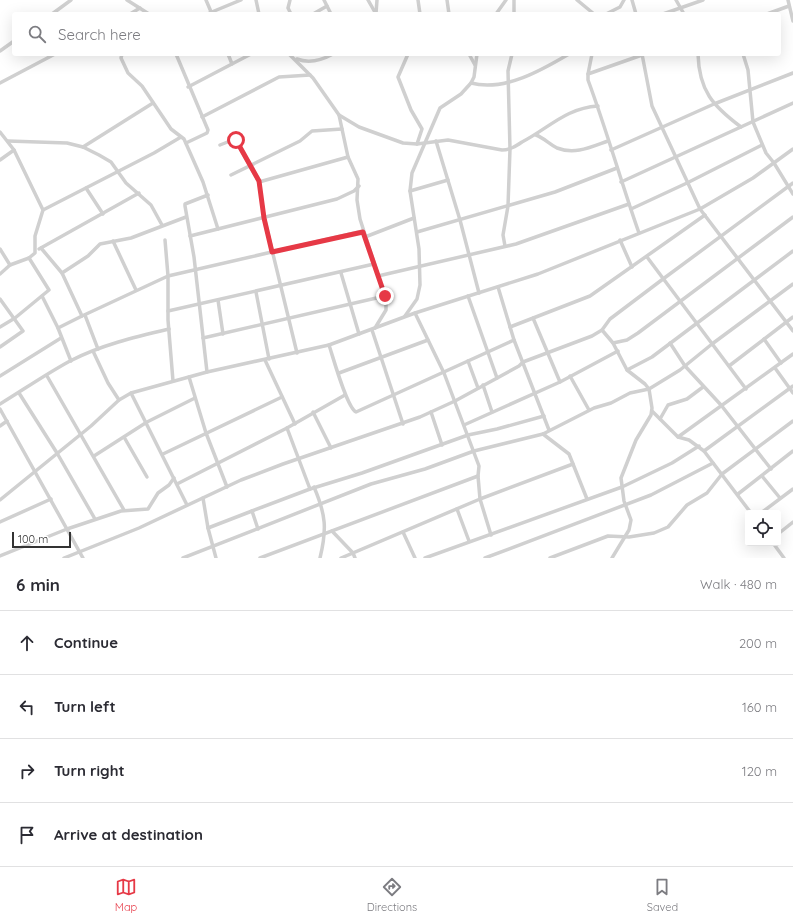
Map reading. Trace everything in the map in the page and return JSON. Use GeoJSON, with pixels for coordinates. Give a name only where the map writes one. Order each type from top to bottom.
{"type":"FeatureCollection","features":[{"type":"Feature","properties":{"kind":"street"},"geometry":{"type":"LineString","coordinates":[[55,12],[71,0]]}},
{"type":"Feature","properties":{"kind":"street"},"geometry":{"type":"LineString","coordinates":[[127,0],[147,12]]}},
{"type":"Feature","properties":{"kind":"street"},"geometry":{"type":"LineString","coordinates":[[206,0],[210,12]]}},
{"type":"Feature","properties":{"kind":"street"},"geometry":{"type":"LineString","coordinates":[[212,12],[241,0]]}},
{"type":"Feature","properties":{"kind":"street"},"geometry":{"type":"LineString","coordinates":[[256,0],[259,12]]}},
{"type":"Feature","properties":{"kind":"street"},"geometry":{"type":"LineString","coordinates":[[290,0],[288,8],[290,12]]}},
{"type":"Feature","properties":{"kind":"street"},"geometry":{"type":"LineString","coordinates":[[324,0],[330,12]]}},
{"type":"Feature","properties":{"kind":"street"},"geometry":{"type":"LineString","coordinates":[[368,0],[375,12]]}},
{"type":"Feature","properties":{"kind":"street"},"geometry":{"type":"LineString","coordinates":[[376,12],[377,0]]}},
{"type":"Feature","properties":{"kind":"street"},"geometry":{"type":"LineString","coordinates":[[418,0],[420,12]]}},
{"type":"Feature","properties":{"kind":"street"},"geometry":{"type":"LineString","coordinates":[[447,0],[449,12]]}},
{"type":"Feature","properties":{"kind":"street"},"geometry":{"type":"LineString","coordinates":[[497,12],[506,0]]}},
{"type":"Feature","properties":{"kind":"street"},"geometry":{"type":"LineString","coordinates":[[514,0],[514,12]]}},
{"type":"Feature","properties":{"kind":"street"},"geometry":{"type":"LineString","coordinates":[[578,0],[592,12]]}},
{"type":"Feature","properties":{"kind":"street"},"geometry":{"type":"LineString","coordinates":[[610,12],[620,7],[624,0]]}},
{"type":"Feature","properties":{"kind":"street"},"geometry":{"type":"LineString","coordinates":[[632,0],[635,12]]}},
{"type":"Feature","properties":{"kind":"street"},"geometry":{"type":"LineString","coordinates":[[676,0],[683,12]]}},
{"type":"Feature","properties":{"kind":"street"},"geometry":{"type":"LineString","coordinates":[[669,12],[703,0]]}},
{"type":"Feature","properties":{"kind":"street"},"geometry":{"type":"LineString","coordinates":[[788,0],[793,21]]}},
{"type":"Feature","properties":{"kind":"street"},"geometry":{"type":"LineString","coordinates":[[316,12],[327,6]]}},
{"type":"Feature","properties":{"kind":"street"},"geometry":{"type":"LineString","coordinates":[[772,12],[789,6]]}},
{"type":"Feature","properties":{"kind":"street"},"geometry":{"type":"LineString","coordinates":[[133,12],[140,8]]}},
{"type":"Feature","properties":{"kind":"street"},"geometry":{"type":"LineString","coordinates":[[0,51],[12,42]]}},
{"type":"Feature","properties":{"kind":"street"},"geometry":{"type":"LineString","coordinates":[[0,83],[51,56]]}},
{"type":"Feature","properties":{"kind":"street"},"geometry":{"type":"LineString","coordinates":[[122,56],[128,73],[142,86],[171,129],[186,143],[208,195],[218,229]]}},
{"type":"Feature","properties":{"kind":"street"},"geometry":{"type":"LineString","coordinates":[[177,56],[188,87],[208,130],[207,134],[186,143]]}},
{"type":"Feature","properties":{"kind":"street"},"geometry":{"type":"LineString","coordinates":[[229,56],[232,64]]}},
{"type":"Feature","properties":{"kind":"street"},"geometry":{"type":"LineString","coordinates":[[188,87],[247,56]]}},
{"type":"Feature","properties":{"kind":"street"},"geometry":{"type":"LineString","coordinates":[[292,56],[310,75],[339,115],[359,127],[403,143],[417,144],[448,140],[498,150],[510,149],[536,135],[572,111],[586,107],[598,106]]}},
{"type":"Feature","properties":{"kind":"street"},"geometry":{"type":"LineString","coordinates":[[294,58],[308,62],[320,60],[329,56]]}},
{"type":"Feature","properties":{"kind":"street"},"geometry":{"type":"LineString","coordinates":[[407,56],[398,77],[411,110],[422,129],[417,144]]}},
{"type":"Feature","properties":{"kind":"street"},"geometry":{"type":"LineString","coordinates":[[470,56],[476,66]]}},
{"type":"Feature","properties":{"kind":"street"},"geometry":{"type":"LineString","coordinates":[[405,317],[420,290],[420,266],[417,232],[410,191],[412,173],[440,108],[461,94],[471,83],[476,66],[477,56]]}},
{"type":"Feature","properties":{"kind":"street"},"geometry":{"type":"LineString","coordinates":[[505,246],[503,235],[508,206],[510,149],[508,66],[511,56]]}},
{"type":"Feature","properties":{"kind":"street"},"geometry":{"type":"LineString","coordinates":[[471,83],[483,86],[538,73],[566,56]]}},
{"type":"Feature","properties":{"kind":"street"},"geometry":{"type":"LineString","coordinates":[[592,56],[588,80],[598,106],[610,150],[639,233]]}},
{"type":"Feature","properties":{"kind":"street"},"geometry":{"type":"LineString","coordinates":[[588,74],[637,56]]}},
{"type":"Feature","properties":{"kind":"street"},"geometry":{"type":"LineString","coordinates":[[642,56],[651,103],[661,129],[700,209],[793,330]]}},
{"type":"Feature","properties":{"kind":"street"},"geometry":{"type":"LineString","coordinates":[[698,56],[704,87],[714,104],[741,127]]}},
{"type":"Feature","properties":{"kind":"street"},"geometry":{"type":"LineString","coordinates":[[744,56],[748,70],[753,122],[762,145],[793,194]]}},
{"type":"Feature","properties":{"kind":"street"},"geometry":{"type":"LineString","coordinates":[[610,150],[661,129],[714,104],[793,73]]}},
{"type":"Feature","properties":{"kind":"street"},"geometry":{"type":"LineString","coordinates":[[202,118],[279,77],[310,75]]}},
{"type":"Feature","properties":{"kind":"street"},"geometry":{"type":"LineString","coordinates":[[83,147],[153,103]]}},
{"type":"Feature","properties":{"kind":"street"},"geometry":{"type":"LineString","coordinates":[[621,182],[793,103]]}},
{"type":"Feature","properties":{"kind":"street"},"geometry":{"type":"LineString","coordinates":[[339,115],[348,157],[358,176],[359,186],[357,200],[363,232],[385,296],[386,310],[374,329],[403,424]]}},
{"type":"Feature","properties":{"kind":"street"},"geometry":{"type":"LineString","coordinates":[[231,175],[300,141],[314,130],[342,129]]}},
{"type":"Feature","properties":{"kind":"street"},"geometry":{"type":"LineString","coordinates":[[0,132],[14,150],[43,210],[36,236],[37,250]]}},
{"type":"Feature","properties":{"kind":"street"},"geometry":{"type":"LineString","coordinates":[[536,135],[546,139],[558,148],[574,152],[608,141]]}},
{"type":"Feature","properties":{"kind":"street"},"geometry":{"type":"LineString","coordinates":[[43,210],[154,153],[181,137]]}},
{"type":"Feature","properties":{"kind":"street"},"geometry":{"type":"LineString","coordinates":[[220,145],[235,139],[259,182],[264,218],[297,353]]}},
{"type":"Feature","properties":{"kind":"street"},"geometry":{"type":"LineString","coordinates":[[8,141],[59,142],[83,147],[107,159],[126,183],[139,193],[143,200],[151,205],[162,225]]}},
{"type":"Feature","properties":{"kind":"street"},"geometry":{"type":"LineString","coordinates":[[436,141],[460,220],[479,293]]}},
{"type":"Feature","properties":{"kind":"street"},"geometry":{"type":"LineString","coordinates":[[631,209],[687,183],[762,145]]}},
{"type":"Feature","properties":{"kind":"street"},"geometry":{"type":"LineString","coordinates":[[0,500],[58,453],[119,400],[131,393],[207,372],[267,360],[329,344],[415,313],[556,268],[620,240],[700,209],[726,196],[793,149]]}},
{"type":"Feature","properties":{"kind":"street"},"geometry":{"type":"LineString","coordinates":[[0,160],[14,150]]}},
{"type":"Feature","properties":{"kind":"street"},"geometry":{"type":"LineString","coordinates":[[259,182],[348,157]]}},
{"type":"Feature","properties":{"kind":"street"},"geometry":{"type":"LineString","coordinates":[[417,232],[555,192],[617,168]]}},
{"type":"Feature","properties":{"kind":"street"},"geometry":{"type":"LineString","coordinates":[[410,191],[448,180]]}},
{"type":"Feature","properties":{"kind":"street"},"geometry":{"type":"LineString","coordinates":[[64,558],[139,528],[227,487],[298,458],[403,424],[455,401],[523,362],[592,336],[602,330],[610,319],[793,183]]}},
{"type":"Feature","properties":{"kind":"street"},"geometry":{"type":"LineString","coordinates":[[190,236],[337,199],[354,191],[359,186]]}},
{"type":"Feature","properties":{"kind":"street"},"geometry":{"type":"LineString","coordinates":[[86,188],[103,214]]}},
{"type":"Feature","properties":{"kind":"street"},"geometry":{"type":"LineString","coordinates":[[0,274],[10,265],[29,258],[37,250],[139,193]]}},
{"type":"Feature","properties":{"kind":"street"},"geometry":{"type":"LineString","coordinates":[[207,372],[195,270],[185,204],[208,195]]}},
{"type":"Feature","properties":{"kind":"street"},"geometry":{"type":"LineString","coordinates":[[378,276],[530,239],[578,220],[629,204]]}},
{"type":"Feature","properties":{"kind":"street"},"geometry":{"type":"LineString","coordinates":[[510,327],[583,300],[647,257],[705,215]]}},
{"type":"Feature","properties":{"kind":"street"},"geometry":{"type":"LineString","coordinates":[[62,273],[88,256],[100,244],[114,240],[131,238],[186,217]]}},
{"type":"Feature","properties":{"kind":"street"},"geometry":{"type":"LineString","coordinates":[[613,343],[633,337],[682,302],[793,217]]}},
{"type":"Feature","properties":{"kind":"street"},"geometry":{"type":"LineString","coordinates":[[365,238],[414,218]]}},
{"type":"Feature","properties":{"kind":"street"},"geometry":{"type":"LineString","coordinates":[[58,328],[168,276],[363,232]]}},
{"type":"Feature","properties":{"kind":"street"},"geometry":{"type":"LineString","coordinates":[[114,240],[136,290]]}},
{"type":"Feature","properties":{"kind":"street"},"geometry":{"type":"LineString","coordinates":[[166,240],[168,311],[173,381]]}},
{"type":"Feature","properties":{"kind":"street"},"geometry":{"type":"LineString","coordinates":[[620,240],[632,267]]}},
{"type":"Feature","properties":{"kind":"street"},"geometry":{"type":"LineString","coordinates":[[41,248],[62,273],[84,316],[98,349]]}},
{"type":"Feature","properties":{"kind":"street"},"geometry":{"type":"LineString","coordinates":[[0,249],[10,265]]}},
{"type":"Feature","properties":{"kind":"street"},"geometry":{"type":"LineString","coordinates":[[627,370],[652,357],[793,251]]}},
{"type":"Feature","properties":{"kind":"street"},"geometry":{"type":"LineString","coordinates":[[647,257],[746,389]]}},
{"type":"Feature","properties":{"kind":"street"},"geometry":{"type":"LineString","coordinates":[[0,327],[14,318],[50,288],[29,258]]}},
{"type":"Feature","properties":{"kind":"street"},"geometry":{"type":"LineString","coordinates":[[168,311],[374,264]]}},
{"type":"Feature","properties":{"kind":"street"},"geometry":{"type":"LineString","coordinates":[[341,272],[360,334]]}},
{"type":"Feature","properties":{"kind":"street"},"geometry":{"type":"LineString","coordinates":[[182,558],[370,484],[425,469],[474,451],[543,434],[589,410],[611,403],[630,394],[649,389],[685,366],[793,284]]}},
{"type":"Feature","properties":{"kind":"street"},"geometry":{"type":"LineString","coordinates":[[498,287],[514,340],[549,430]]}},
{"type":"Feature","properties":{"kind":"street"},"geometry":{"type":"LineString","coordinates":[[256,292],[267,360],[295,424]]}},
{"type":"Feature","properties":{"kind":"street"},"geometry":{"type":"LineString","coordinates":[[42,296],[58,328],[71,361]]}},
{"type":"Feature","properties":{"kind":"street"},"geometry":{"type":"LineString","coordinates":[[203,338],[289,320],[385,296]]}},
{"type":"Feature","properties":{"kind":"street"},"geometry":{"type":"LineString","coordinates":[[468,296],[497,378]]}},
{"type":"Feature","properties":{"kind":"street"},"geometry":{"type":"LineString","coordinates":[[0,299],[23,332],[0,347]]}},
{"type":"Feature","properties":{"kind":"street"},"geometry":{"type":"LineString","coordinates":[[218,300],[223,334]]}},
{"type":"Feature","properties":{"kind":"street"},"geometry":{"type":"LineString","coordinates":[[415,313],[444,372],[474,451],[479,466],[478,476],[480,499],[491,535]]}},
{"type":"Feature","properties":{"kind":"street"},"geometry":{"type":"LineString","coordinates":[[729,366],[793,317]]}},
{"type":"Feature","properties":{"kind":"street"},"geometry":{"type":"LineString","coordinates":[[533,318],[560,382]]}},
{"type":"Feature","properties":{"kind":"street"},"geometry":{"type":"LineString","coordinates":[[0,404],[71,361],[93,351],[122,340],[169,329]]}},
{"type":"Feature","properties":{"kind":"street"},"geometry":{"type":"LineString","coordinates":[[602,330],[613,343],[627,370],[649,389],[652,402],[652,411],[636,440],[621,478],[626,505],[631,520],[629,530],[612,558]]}},
{"type":"Feature","properties":{"kind":"street"},"geometry":{"type":"LineString","coordinates":[[0,376],[61,338]]}},
{"type":"Feature","properties":{"kind":"street"},"geometry":{"type":"LineString","coordinates":[[764,339],[781,363]]}},
{"type":"Feature","properties":{"kind":"street"},"geometry":{"type":"LineString","coordinates":[[339,373],[381,356],[428,340]]}},
{"type":"Feature","properties":{"kind":"street"},"geometry":{"type":"LineString","coordinates":[[329,344],[345,395],[351,409],[356,412],[514,340]]}},
{"type":"Feature","properties":{"kind":"street"},"geometry":{"type":"LineString","coordinates":[[670,343],[685,366],[721,405],[771,469]]}},
{"type":"Feature","properties":{"kind":"street"},"geometry":{"type":"LineString","coordinates":[[93,351],[108,383],[119,400]]}},
{"type":"Feature","properties":{"kind":"street"},"geometry":{"type":"LineString","coordinates":[[464,424],[560,382],[618,351]]}},
{"type":"Feature","properties":{"kind":"street"},"geometry":{"type":"LineString","coordinates":[[678,437],[793,354]]}},
{"type":"Feature","properties":{"kind":"street"},"geometry":{"type":"LineString","coordinates":[[468,361],[478,388]]}},
{"type":"Feature","properties":{"kind":"street"},"geometry":{"type":"LineString","coordinates":[[775,368],[791,387],[793,393]]}},
{"type":"Feature","properties":{"kind":"street"},"geometry":{"type":"LineString","coordinates":[[46,376],[64,409],[94,456],[124,510]]}},
{"type":"Feature","properties":{"kind":"street"},"geometry":{"type":"LineString","coordinates":[[570,376],[589,410]]}},
{"type":"Feature","properties":{"kind":"street"},"geometry":{"type":"LineString","coordinates":[[189,377],[206,433],[227,487]]}},
{"type":"Feature","properties":{"kind":"street"},"geometry":{"type":"LineString","coordinates":[[483,385],[492,412]]}},
{"type":"Feature","properties":{"kind":"street"},"geometry":{"type":"LineString","coordinates":[[660,419],[668,405],[687,399],[703,387]]}},
{"type":"Feature","properties":{"kind":"street"},"geometry":{"type":"LineString","coordinates":[[704,451],[791,387]]}},
{"type":"Feature","properties":{"kind":"street"},"geometry":{"type":"LineString","coordinates":[[19,393],[58,453],[95,519]]}},
{"type":"Feature","properties":{"kind":"street"},"geometry":{"type":"LineString","coordinates":[[131,393],[163,454],[187,505]]}},
{"type":"Feature","properties":{"kind":"street"},"geometry":{"type":"LineString","coordinates":[[177,484],[295,424],[313,412],[345,395]]}},
{"type":"Feature","properties":{"kind":"street"},"geometry":{"type":"LineString","coordinates":[[163,454],[282,397]]}},
{"type":"Feature","properties":{"kind":"street"},"geometry":{"type":"LineString","coordinates":[[94,456],[146,422],[195,398]]}},
{"type":"Feature","properties":{"kind":"street"},"geometry":{"type":"LineString","coordinates":[[0,409],[36,471],[83,558]]}},
{"type":"Feature","properties":{"kind":"street"},"geometry":{"type":"LineString","coordinates":[[652,411],[678,437],[699,446],[704,451],[749,510]]}},
{"type":"Feature","properties":{"kind":"street"},"geometry":{"type":"LineString","coordinates":[[313,412],[330,448]]}},
{"type":"Feature","properties":{"kind":"street"},"geometry":{"type":"LineString","coordinates":[[431,412],[442,444]]}},
{"type":"Feature","properties":{"kind":"street"},"geometry":{"type":"LineString","coordinates":[[208,528],[312,488],[362,473],[468,435],[497,429],[544,416]]}},
{"type":"Feature","properties":{"kind":"street"},"geometry":{"type":"LineString","coordinates":[[0,426],[7,421]]}},
{"type":"Feature","properties":{"kind":"street"},"geometry":{"type":"LineString","coordinates":[[550,558],[608,536],[654,533],[668,527],[687,505],[707,493],[722,474],[793,421]]}},
{"type":"Feature","properties":{"kind":"street"},"geometry":{"type":"LineString","coordinates":[[287,428],[298,458],[320,504],[325,534],[320,558]]}},
{"type":"Feature","properties":{"kind":"street"},"geometry":{"type":"LineString","coordinates":[[543,434],[566,450],[587,499]]}},
{"type":"Feature","properties":{"kind":"street"},"geometry":{"type":"LineString","coordinates":[[124,437],[147,477]]}},
{"type":"Feature","properties":{"kind":"street"},"geometry":{"type":"LineString","coordinates":[[424,558],[622,487],[672,463],[699,446]]}},
{"type":"Feature","properties":{"kind":"street"},"geometry":{"type":"LineString","coordinates":[[738,494],[793,451]]}},
{"type":"Feature","properties":{"kind":"street"},"geometry":{"type":"LineString","coordinates":[[485,558],[626,505],[677,483],[713,463]]}},
{"type":"Feature","properties":{"kind":"street"},"geometry":{"type":"LineString","coordinates":[[341,558],[480,499],[573,464]]}},
{"type":"Feature","properties":{"kind":"street"},"geometry":{"type":"LineString","coordinates":[[260,558],[478,476]]}},
{"type":"Feature","properties":{"kind":"street"},"geometry":{"type":"LineString","coordinates":[[762,476],[780,498]]}},
{"type":"Feature","properties":{"kind":"street"},"geometry":{"type":"LineString","coordinates":[[0,556],[95,519],[124,510],[139,511],[148,509],[158,493],[169,485],[174,478]]}},
{"type":"Feature","properties":{"kind":"street"},"geometry":{"type":"LineString","coordinates":[[765,510],[793,489]]}},
{"type":"Feature","properties":{"kind":"street"},"geometry":{"type":"LineString","coordinates":[[204,498],[208,528],[216,558]]}},
{"type":"Feature","properties":{"kind":"street"},"geometry":{"type":"LineString","coordinates":[[0,522],[51,499]]}},
{"type":"Feature","properties":{"kind":"street"},"geometry":{"type":"LineString","coordinates":[[456,509],[469,542]]}},
{"type":"Feature","properties":{"kind":"street"},"geometry":{"type":"LineString","coordinates":[[252,511],[258,529]]}},
{"type":"Feature","properties":{"kind":"street"},"geometry":{"type":"LineString","coordinates":[[781,532],[793,522]]}},
{"type":"Feature","properties":{"kind":"street"},"geometry":{"type":"LineString","coordinates":[[332,531],[353,553],[355,558]]}},
{"type":"Feature","properties":{"kind":"street"},"geometry":{"type":"LineString","coordinates":[[403,532],[415,558]]}},
{"type":"Feature","properties":{"kind":"street"},"geometry":{"type":"LineString","coordinates":[[774,546],[784,558]]}},
{"type":"Feature","properties":{"kind":"route"},"geometry":{"type":"LineString","coordinates":[[236,140],[259,181],[264,218],[272,252],[363,232],[385,296]]}}]}
